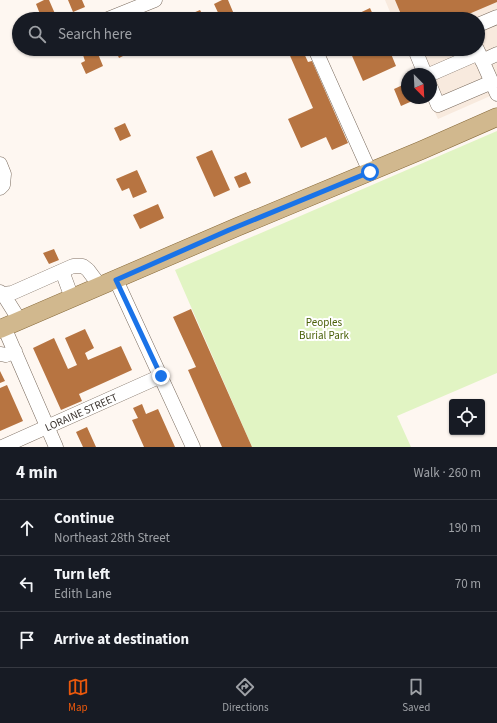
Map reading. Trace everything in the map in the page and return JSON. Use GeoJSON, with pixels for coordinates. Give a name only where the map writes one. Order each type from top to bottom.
{"type":"FeatureCollection","features":[{"type":"Feature","properties":{"kind":"main road"},"geometry":{"type":"LineString","coordinates":[[8,326],[229,230],[370,172],[497,117]]}},
{"type":"Feature","properties":{"kind":"street"},"geometry":{"type":"LineString","coordinates":[[125,12],[155,0]]}},
{"type":"Feature","properties":{"kind":"street"},"geometry":{"type":"LineString","coordinates":[[485,22],[497,17]]}},
{"type":"Feature","properties":{"kind":"street"},"geometry":{"type":"LineString","coordinates":[[485,54],[497,54]]}},
{"type":"Feature","properties":{"kind":"street"},"geometry":{"type":"LineString","coordinates":[[318,56],[370,172]]}},
{"type":"Feature","properties":{"kind":"street"},"geometry":{"type":"LineString","coordinates":[[418,56],[423,68]]}},
{"type":"Feature","properties":{"kind":"street"},"geometry":{"type":"LineString","coordinates":[[437,72],[475,56]]}},
{"type":"Feature","properties":{"kind":"street"},"geometry":{"type":"LineString","coordinates":[[437,102],[438,104],[494,88],[481,56]]}},
{"type":"Feature","properties":{"kind":"street"},"geometry":{"type":"LineString","coordinates":[[0,164],[4,174],[3,185],[0,188]]}},
{"type":"Feature","properties":{"kind":"street"},"geometry":{"type":"LineString","coordinates":[[56,447],[14,351],[1,293],[12,293],[73,266],[83,266],[108,283],[161,376],[193,447]]}},
{"type":"Feature","properties":{"kind":"street"},"geometry":{"type":"LineString","coordinates":[[62,271],[72,298]]}},
{"type":"Feature","properties":{"kind":"street"},"geometry":{"type":"LineString","coordinates":[[0,354],[6,355],[14,351]]}},
{"type":"Feature","properties":{"kind":"street","name":"LORAINE STREET"},"geometry":{"type":"LineString","coordinates":[[2,447],[161,376]]}},
{"type":"Feature","properties":{"kind":"shaded area"},"geometry":{"type":"Polygon","coordinates":[[[385,0],[497,0],[497,93],[438,119],[431,104],[437,104],[437,68],[415,68],[410,56],[485,56],[485,12],[390,12],[385,0]]]}},
{"type":"Feature","properties":{"kind":"green space","name":"Peoples Burial Park"},"geometry":{"type":"Polygon","coordinates":[[[497,131],[497,373],[397,416],[411,447],[252,447],[175,270],[497,131]]]}},
{"type":"Feature","properties":{"kind":"building"},"geometry":{"type":"Polygon","coordinates":[[[44,0],[49,0],[54,12],[39,12],[36,4],[44,0]]]}},
{"type":"Feature","properties":{"kind":"building"},"geometry":{"type":"Polygon","coordinates":[[[68,0],[82,0],[85,7],[73,12],[68,0]]]}},
{"type":"Feature","properties":{"kind":"building"},"geometry":{"type":"Polygon","coordinates":[[[222,0],[228,0],[233,12],[218,12],[214,4],[222,0]]]}},
{"type":"Feature","properties":{"kind":"building"},"geometry":{"type":"Polygon","coordinates":[[[395,0],[497,0],[497,2],[473,12],[400,12],[395,0]]]}},
{"type":"Feature","properties":{"kind":"building"},"geometry":{"type":"Polygon","coordinates":[[[370,8],[372,12],[362,12],[370,8]]]}},
{"type":"Feature","properties":{"kind":"building"},"geometry":{"type":"Polygon","coordinates":[[[83,56],[99,56],[103,66],[86,74],[81,63],[85,61],[83,56]]]}},
{"type":"Feature","properties":{"kind":"building"},"geometry":{"type":"Polygon","coordinates":[[[290,56],[305,56],[308,62],[312,61],[348,143],[332,150],[326,137],[301,148],[288,119],[313,108],[290,56]]]}},
{"type":"Feature","properties":{"kind":"building"},"geometry":{"type":"Polygon","coordinates":[[[352,56],[392,56],[396,66],[363,81],[352,56]]]}},
{"type":"Feature","properties":{"kind":"building"},"geometry":{"type":"Polygon","coordinates":[[[401,86],[401,104],[406,104],[401,106],[394,89],[401,86]]]}},
{"type":"Feature","properties":{"kind":"building"},"geometry":{"type":"Polygon","coordinates":[[[125,123],[131,136],[120,141],[114,128],[125,123]]]}},
{"type":"Feature","properties":{"kind":"building"},"geometry":{"type":"Polygon","coordinates":[[[212,150],[230,190],[214,197],[196,157],[212,150]]]}},
{"type":"Feature","properties":{"kind":"building"},"geometry":{"type":"Polygon","coordinates":[[[137,170],[147,192],[133,198],[129,188],[122,191],[116,179],[137,170]]]}},
{"type":"Feature","properties":{"kind":"building"},"geometry":{"type":"Polygon","coordinates":[[[246,172],[251,183],[239,188],[234,177],[246,172]]]}},
{"type":"Feature","properties":{"kind":"building"},"geometry":{"type":"Polygon","coordinates":[[[158,204],[164,218],[140,229],[133,215],[158,204]]]}},
{"type":"Feature","properties":{"kind":"building"},"geometry":{"type":"Polygon","coordinates":[[[54,249],[59,260],[49,264],[43,253],[54,249]]]}},
{"type":"Feature","properties":{"kind":"building"},"geometry":{"type":"Polygon","coordinates":[[[191,309],[252,447],[222,447],[188,370],[196,367],[173,317],[191,309]]]}},
{"type":"Feature","properties":{"kind":"building"},"geometry":{"type":"Polygon","coordinates":[[[85,329],[94,348],[85,353],[88,360],[121,346],[132,370],[79,394],[82,401],[61,410],[33,348],[54,338],[68,369],[77,365],[65,338],[85,329]]]}},
{"type":"Feature","properties":{"kind":"building"},"geometry":{"type":"Polygon","coordinates":[[[0,371],[5,381],[0,383],[0,371]]]}},
{"type":"Feature","properties":{"kind":"building"},"geometry":{"type":"Polygon","coordinates":[[[7,385],[23,421],[0,431],[0,388],[7,385]]]}},
{"type":"Feature","properties":{"kind":"building"},"geometry":{"type":"Polygon","coordinates":[[[142,404],[146,414],[158,409],[175,447],[144,447],[132,420],[138,418],[133,408],[142,404]]]}},
{"type":"Feature","properties":{"kind":"building"},"geometry":{"type":"Polygon","coordinates":[[[87,427],[96,447],[83,447],[76,432],[87,427]]]}},
{"type":"Feature","properties":{"kind":"route"},"geometry":{"type":"LineString","coordinates":[[161,376],[116,280],[229,230],[370,172]]}}]}
